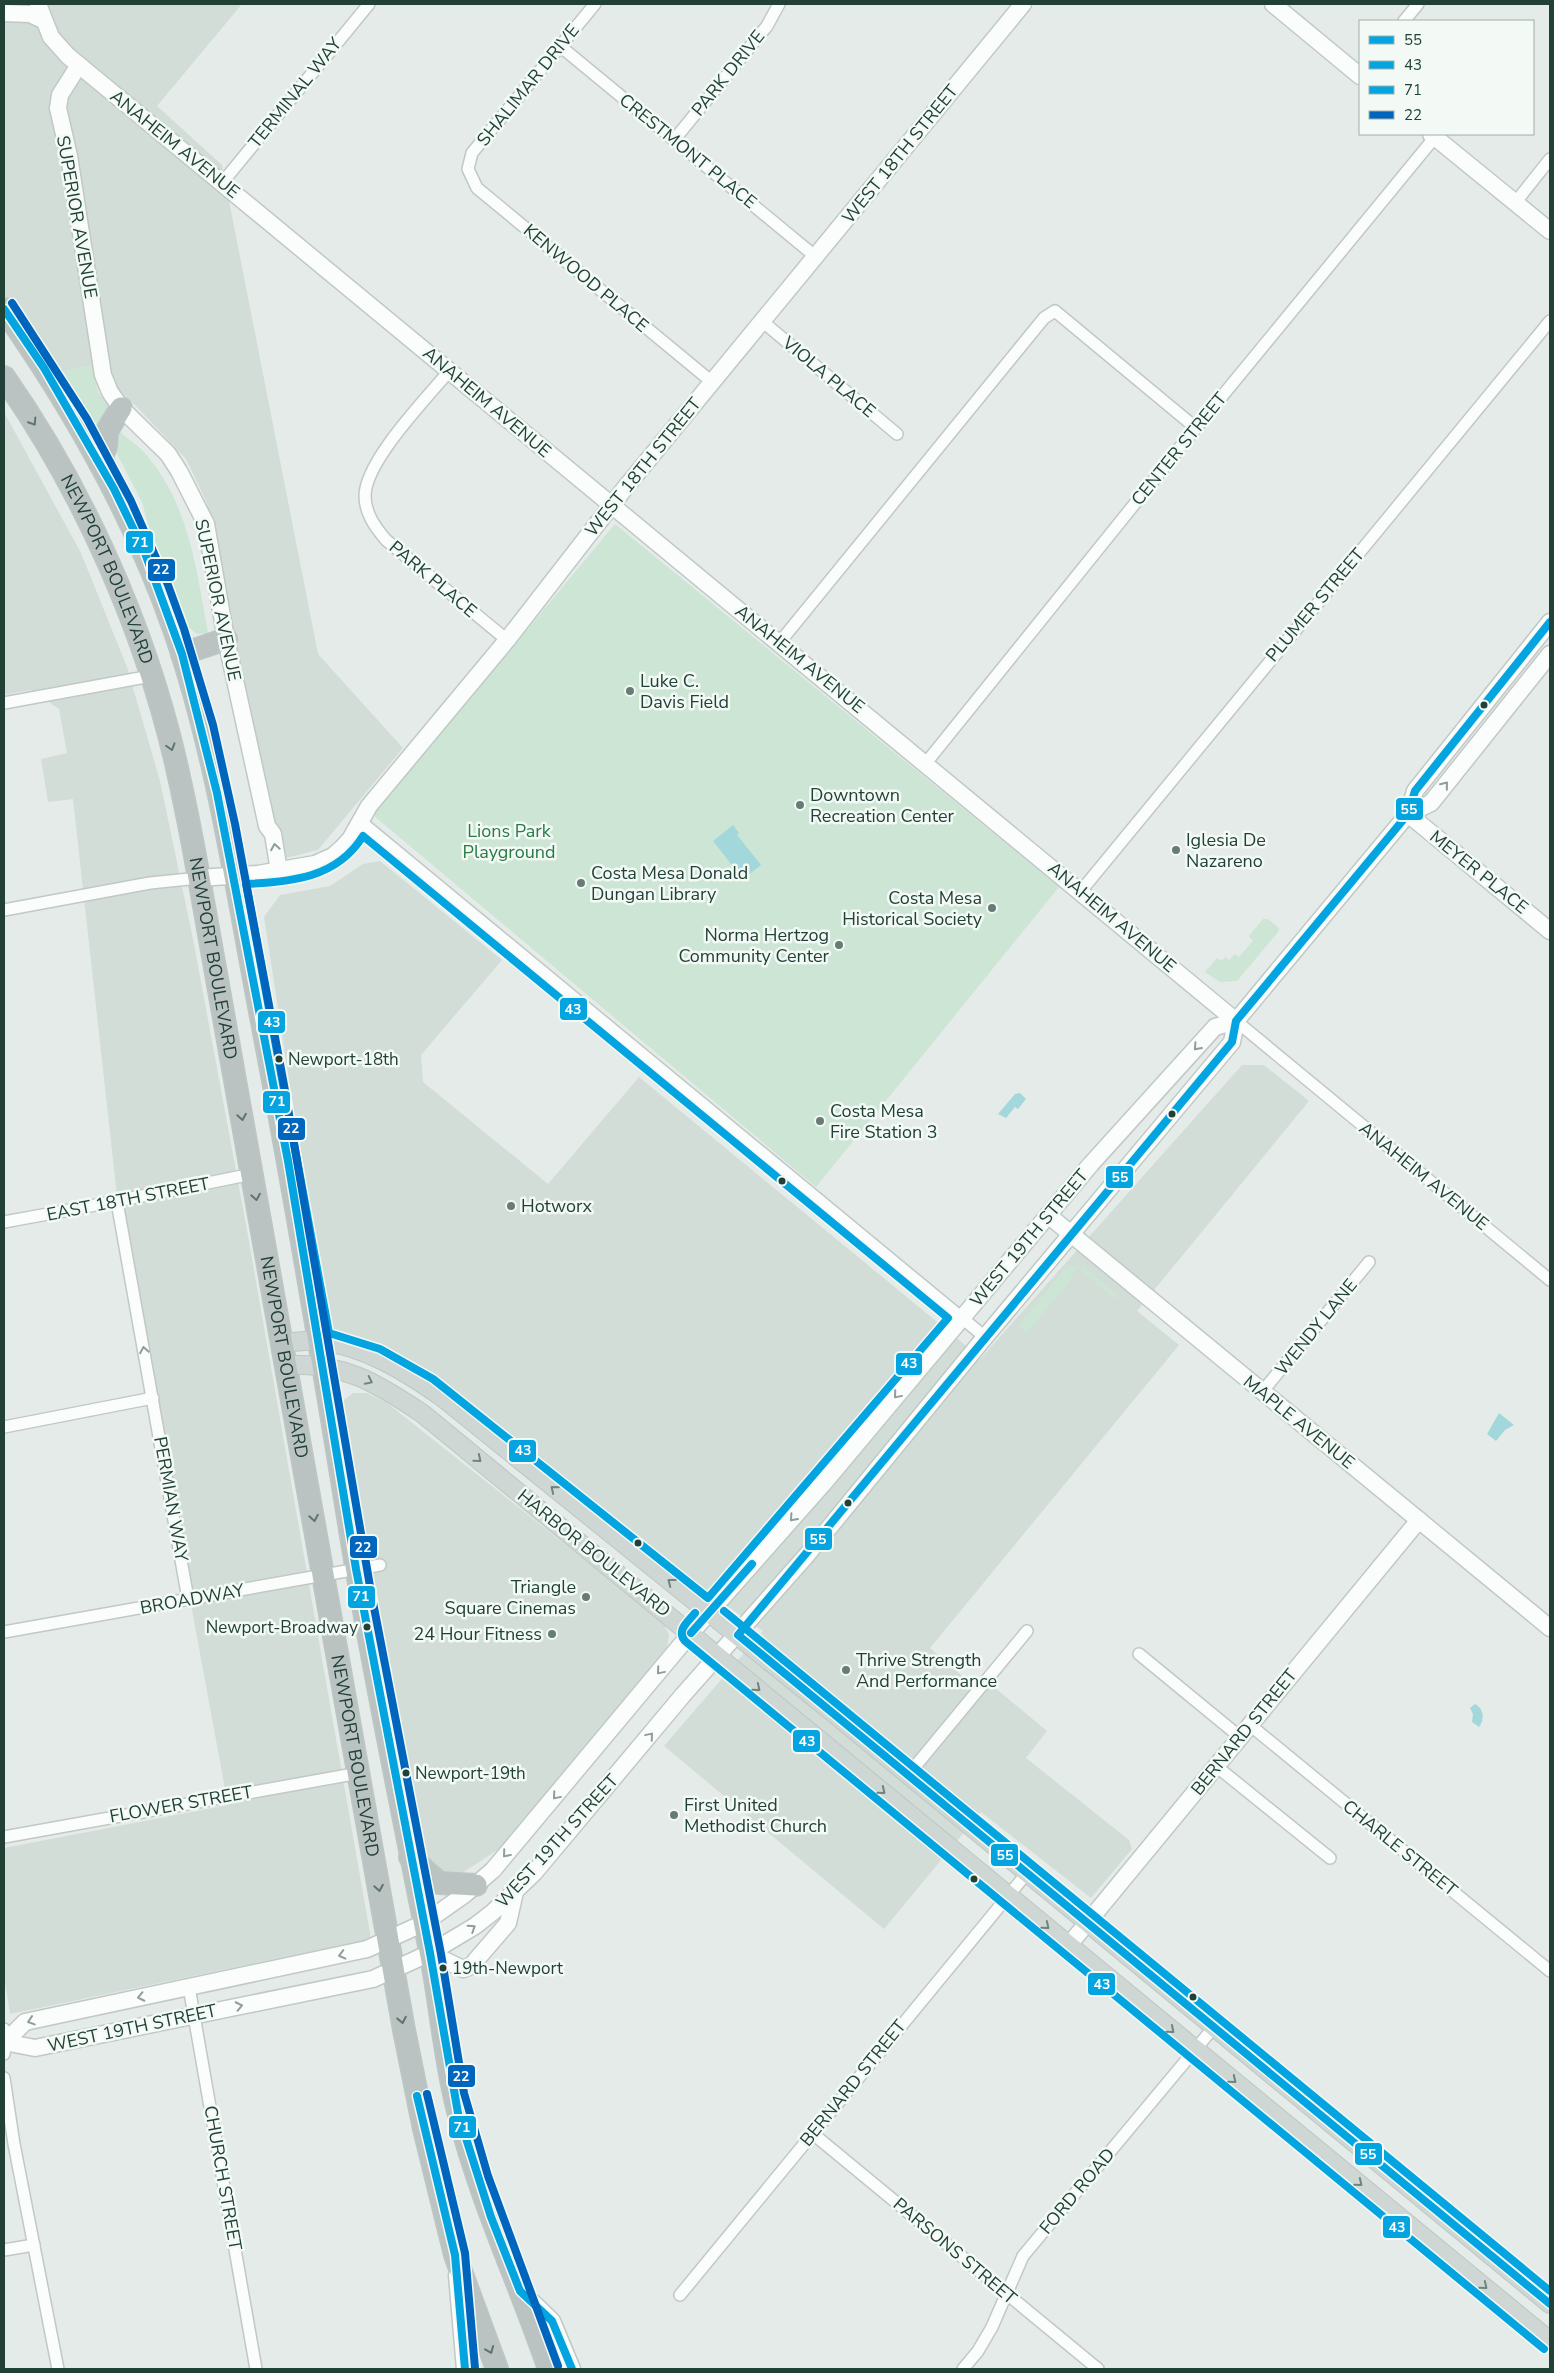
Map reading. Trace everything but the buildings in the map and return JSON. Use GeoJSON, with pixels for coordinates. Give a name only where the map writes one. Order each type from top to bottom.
{"type":"FeatureCollection","features":[{"type":"Feature","properties":{"kind":"highway","name":"NEWPORT BOULEVARD"},"geometry":{"type":"LineString","coordinates":[[4,309],[44,368],[100,463],[145,553],[182,654],[217,793],[234,875],[320,1341],[356,1569],[430,1954],[458,2113],[491,2217],[520,2291]]}},
{"type":"Feature","properties":{"kind":"highway","name":"NEWPORT BOULEVARD"},"geometry":{"type":"LineString","coordinates":[[5,381],[49,448],[112,574],[151,676],[175,758],[199,878],[389,1940],[393,1972],[424,2128],[455,2255]]}},
{"type":"Feature","properties":{"kind":"highway"},"geometry":{"type":"LineString","coordinates":[[100,463],[106,446],[107,431],[121,408]]}},
{"type":"Feature","properties":{"kind":"highway"},"geometry":{"type":"LineString","coordinates":[[182,654],[226,639]]}},
{"type":"Feature","properties":{"kind":"highway"},"geometry":{"type":"LineString","coordinates":[[410,1857],[438,1883],[476,1885]]}},
{"type":"Feature","properties":{"kind":"highway"},"geometry":{"type":"LineString","coordinates":[[455,2255],[497,2369]]}},
{"type":"Feature","properties":{"kind":"highway"},"geometry":{"type":"LineString","coordinates":[[520,2291],[549,2369]]}},
{"type":"Feature","properties":{"kind":"main road","name":"HARBOR BOULEVARD"},"geometry":{"type":"LineString","coordinates":[[282,1343],[320,1341],[352,1348],[415,1379],[442,1397],[710,1612],[1550,2304]]}},
{"type":"Feature","properties":{"kind":"main road","name":"HARBOR BOULEVARD"},"geometry":{"type":"LineString","coordinates":[[286,1365],[324,1365],[348,1371],[371,1381],[423,1414],[1550,2341]]}},
{"type":"Feature","properties":{"kind":"street"},"geometry":{"type":"LineString","coordinates":[[38,4],[43,20]]}},
{"type":"Feature","properties":{"kind":"street","name":"TERMINAL WAY"},"geometry":{"type":"LineString","coordinates":[[222,183],[369,4]]}},
{"type":"Feature","properties":{"kind":"street","name":"SHALIMAR DRIVE"},"geometry":{"type":"LineString","coordinates":[[468,169],[472,152],[595,4]]}},
{"type":"Feature","properties":{"kind":"street","name":"PARK DRIVE"},"geometry":{"type":"LineString","coordinates":[[674,140],[767,26],[779,4]]}},
{"type":"Feature","properties":{"kind":"street","name":"WEST 18TH STREET"},"geometry":{"type":"LineString","coordinates":[[199,878],[279,870],[315,864],[333,856],[350,838],[369,806],[507,640],[612,504],[1023,4]]}},
{"type":"Feature","properties":{"kind":"street"},"geometry":{"type":"LineString","coordinates":[[1273,4],[1359,74]]}},
{"type":"Feature","properties":{"kind":"street"},"geometry":{"type":"LineString","coordinates":[[1405,20],[1418,4]]}},
{"type":"Feature","properties":{"kind":"street"},"geometry":{"type":"LineString","coordinates":[[4,13],[30,14],[43,20]]}},
{"type":"Feature","properties":{"kind":"street","name":"ANAHEIM AVENUE"},"geometry":{"type":"LineString","coordinates":[[43,20],[58,47],[79,65],[1081,890],[1550,1280]]}},
{"type":"Feature","properties":{"kind":"street","name":"CRESTMONT PLACE"},"geometry":{"type":"LineString","coordinates":[[560,46],[816,257]]}},
{"type":"Feature","properties":{"kind":"street","name":"SUPERIOR AVENUE"},"geometry":{"type":"LineString","coordinates":[[79,65],[60,95],[58,108],[69,156],[103,374],[110,392],[121,408],[168,454],[195,499],[206,524],[226,639],[266,826],[273,834],[279,870]]}},
{"type":"Feature","properties":{"kind":"street"},"geometry":{"type":"LineString","coordinates":[[1433,136],[1550,230]]}},
{"type":"Feature","properties":{"kind":"street","name":"CENTER STREET"},"geometry":{"type":"LineString","coordinates":[[926,763],[1433,136]]}},
{"type":"Feature","properties":{"kind":"street"},"geometry":{"type":"LineString","coordinates":[[1514,202],[1550,159]]}},
{"type":"Feature","properties":{"kind":"street","name":"KENWOOD PLACE"},"geometry":{"type":"LineString","coordinates":[[468,169],[478,188],[712,382]]}},
{"type":"Feature","properties":{"kind":"street"},"geometry":{"type":"LineString","coordinates":[[780,642],[1044,318],[1055,311],[1196,428]]}},
{"type":"Feature","properties":{"kind":"street","name":"VIOLA PLACE"},"geometry":{"type":"LineString","coordinates":[[762,321],[897,434]]}},
{"type":"Feature","properties":{"kind":"street","name":"PLUMER STREET"},"geometry":{"type":"LineString","coordinates":[[1081,890],[1550,321]]}},
{"type":"Feature","properties":{"kind":"street","name":"PARK PLACE"},"geometry":{"type":"LineString","coordinates":[[450,370],[376,461],[366,482],[366,510],[386,540],[507,640]]}},
{"type":"Feature","properties":{"kind":"street","name":"WEST 19TH STREET"},"geometry":{"type":"LineString","coordinates":[[4,2041],[35,2048],[358,1983],[393,1972],[430,1954],[476,1926],[515,1892],[553,1851],[683,1695],[738,1636],[806,1556],[1070,1234],[1232,1042],[1236,1020],[1408,814],[1415,791],[1550,622]]}},
{"type":"Feature","properties":{"kind":"street","name":"WEST 19TH STREET"},"geometry":{"type":"LineString","coordinates":[[1408,814],[1431,803],[1550,654]]}},
{"type":"Feature","properties":{"kind":"street"},"geometry":{"type":"LineString","coordinates":[[4,703],[151,676]]}},
{"type":"Feature","properties":{"kind":"street","name":"MEYER PLACE"},"geometry":{"type":"LineString","coordinates":[[1408,814],[1550,931]]}},
{"type":"Feature","properties":{"kind":"street"},"geometry":{"type":"LineString","coordinates":[[360,821],[985,1337]]}},
{"type":"Feature","properties":{"kind":"street"},"geometry":{"type":"LineString","coordinates":[[4,910],[150,883],[199,878]]}},
{"type":"Feature","properties":{"kind":"street","name":"WEST 19TH STREET"},"geometry":{"type":"LineString","coordinates":[[4,2041],[25,2022],[340,1956],[389,1940],[424,1923],[476,1885],[493,1870],[691,1633],[823,1484],[1048,1216],[1215,1027],[1236,1020]]}},
{"type":"Feature","properties":{"kind":"street","name":"EAST 18TH STREET"},"geometry":{"type":"LineString","coordinates":[[4,1222],[117,1202],[137,1196],[252,1174]]}},
{"type":"Feature","properties":{"kind":"street","name":"PERMIAN WAY"},"geometry":{"type":"LineString","coordinates":[[117,1202],[188,1599]]}},
{"type":"Feature","properties":{"kind":"street","name":"MAPLE AVENUE"},"geometry":{"type":"LineString","coordinates":[[1048,1216],[1550,1628]]}},
{"type":"Feature","properties":{"kind":"street","name":"WENDY LANE"},"geometry":{"type":"LineString","coordinates":[[1262,1392],[1369,1262]]}},
{"type":"Feature","properties":{"kind":"street"},"geometry":{"type":"LineString","coordinates":[[4,1426],[153,1398]]}},
{"type":"Feature","properties":{"kind":"street","name":"BERNARD STREET"},"geometry":{"type":"LineString","coordinates":[[1069,1945],[1419,1520]]}},
{"type":"Feature","properties":{"kind":"street","name":"BROADWAY"},"geometry":{"type":"LineString","coordinates":[[4,1632],[380,1565]]}},
{"type":"Feature","properties":{"kind":"street"},"geometry":{"type":"LineString","coordinates":[[908,1775],[1027,1631]]}},
{"type":"Feature","properties":{"kind":"street","name":"CHARLE STREET"},"geometry":{"type":"LineString","coordinates":[[1139,1654],[1245,1731],[1550,1972]]}},
{"type":"Feature","properties":{"kind":"street"},"geometry":{"type":"LineString","coordinates":[[1216,1766],[1330,1858]]}},
{"type":"Feature","properties":{"kind":"street","name":"FLOWER STREET"},"geometry":{"type":"LineString","coordinates":[[4,1837],[359,1773]]}},
{"type":"Feature","properties":{"kind":"street","name":"BERNARD STREET"},"geometry":{"type":"LineString","coordinates":[[680,2295],[1027,1873]]}},
{"type":"Feature","properties":{"kind":"street"},"geometry":{"type":"LineString","coordinates":[[430,1954],[463,1969],[471,1966],[508,1923],[515,1892]]}},
{"type":"Feature","properties":{"kind":"street","name":"CHURCH STREET"},"geometry":{"type":"LineString","coordinates":[[189,1987],[256,2369]]}},
{"type":"Feature","properties":{"kind":"street","name":"FORD ROAD"},"geometry":{"type":"LineString","coordinates":[[963,2369],[978,2351],[992,2327],[1023,2256],[1214,2027]]}},
{"type":"Feature","properties":{"kind":"street"},"geometry":{"type":"LineString","coordinates":[[4,2078],[58,2369]]}},
{"type":"Feature","properties":{"kind":"street","name":"PARSONS STREET"},"geometry":{"type":"LineString","coordinates":[[812,2133],[1098,2369]]}},
{"type":"Feature","properties":{"kind":"street"},"geometry":{"type":"LineString","coordinates":[[4,2250],[34,2245]]}},
{"type":"Feature","properties":{"kind":"street","name":"NEWPORT BOULEVARD"},"geometry":{"type":"LineString","coordinates":[[455,2255],[466,2369]]}},
{"type":"Feature","properties":{"kind":"street","name":"NEWPORT BOULEVARD"},"geometry":{"type":"LineString","coordinates":[[520,2291],[552,2321],[572,2369]]}},
{"type":"Feature","properties":{"kind":"shaded area"},"geometry":{"type":"Polygon","coordinates":[[[6,4],[242,4],[157,106],[222,165],[318,654],[403,748],[318,850],[277,860],[207,503],[186,459],[136,406],[92,365],[61,372],[4,295],[4,6],[6,4]]]}},
{"type":"Feature","properties":{"kind":"shaded area"},"geometry":{"type":"Polygon","coordinates":[[[4,412],[81,553],[127,667],[160,781],[194,944],[247,1230],[371,1939],[10,2014],[4,1975],[4,1848],[228,1805],[119,1214],[73,799],[48,802],[41,759],[67,753],[59,709],[31,690],[4,695],[4,412]]]}},
{"type":"Feature","properties":{"kind":"shaded area"},"geometry":{"type":"Polygon","coordinates":[[[380,861],[502,960],[421,1055],[423,1082],[548,1184],[639,1077],[981,1358],[1242,1065],[1264,1065],[1309,1101],[1137,1311],[1179,1345],[930,1648],[975,1687],[983,1678],[1047,1731],[1026,1758],[1129,1840],[1132,1849],[1091,1898],[981,1812],[884,1929],[664,1746],[763,1631],[703,1589],[409,1361],[327,1327],[264,917],[280,895],[330,886],[363,864],[380,861]]]}},
{"type":"Feature","properties":{"kind":"shaded area"},"geometry":{"type":"Polygon","coordinates":[[[353,1393],[367,1393],[387,1403],[663,1622],[669,1635],[667,1648],[499,1849],[456,1877],[444,1879],[428,1867],[336,1419],[340,1403],[353,1393]]]}},
{"type":"Feature","properties":{"kind":"green space"},"geometry":{"type":"Polygon","coordinates":[[[92,365],[98,392],[112,412],[100,437],[61,372],[92,365]]]}},
{"type":"Feature","properties":{"kind":"green space"},"geometry":{"type":"Polygon","coordinates":[[[118,430],[141,449],[157,469],[170,490],[180,512],[194,560],[208,633],[197,634],[187,626],[152,538],[142,502],[113,446],[118,430]]]}},
{"type":"Feature","properties":{"kind":"green space","name":"Lions Park Playground"},"geometry":{"type":"Polygon","coordinates":[[[615,524],[1059,887],[816,1187],[373,815],[615,524]]]}},
{"type":"Feature","properties":{"kind":"green space"},"geometry":{"type":"Polygon","coordinates":[[[1263,919],[1268,919],[1279,928],[1278,932],[1237,981],[1220,982],[1205,972],[1217,958],[1221,961],[1225,957],[1229,960],[1235,954],[1239,957],[1253,941],[1249,936],[1263,919]]]}},
{"type":"Feature","properties":{"kind":"green space"},"geometry":{"type":"Polygon","coordinates":[[[1080,1265],[1070,1277],[1072,1279],[1027,1333],[1018,1326],[1066,1267],[1080,1265]]]}},
{"type":"Feature","properties":{"kind":"green space"},"geometry":{"type":"Polygon","coordinates":[[[1083,1266],[1118,1296],[1115,1299],[1080,1270],[1083,1266]]]}},
{"type":"Feature","properties":{"kind":"water"},"geometry":{"type":"Polygon","coordinates":[[[733,825],[739,833],[737,835],[761,865],[743,879],[713,841],[733,825]]]}},
{"type":"Feature","properties":{"kind":"water"},"geometry":{"type":"Polygon","coordinates":[[[1020,1093],[1026,1099],[1018,1109],[1015,1107],[1006,1118],[998,1114],[1015,1094],[1020,1093]]]}},
{"type":"Feature","properties":{"kind":"water"},"geometry":{"type":"Polygon","coordinates":[[[1499,1413],[1514,1425],[1505,1430],[1496,1441],[1487,1434],[1499,1413]]]}},
{"type":"Feature","properties":{"kind":"water"},"geometry":{"type":"Polygon","coordinates":[[[1475,1704],[1483,1714],[1479,1727],[1472,1722],[1473,1714],[1470,1708],[1475,1704]]]}},
{"type":"Feature","properties":{"kind":"transit line","name":"22"},"geometry":{"type":"LineString","coordinates":[[12,303],[87,419],[131,501],[168,585],[184,629],[213,725],[235,824],[284,1085],[371,1592],[441,1954],[464,2093],[488,2176],[558,2366]]}},
{"type":"Feature","properties":{"kind":"transit line","name":"71"},"geometry":{"type":"LineString","coordinates":[[4,309],[44,368],[114,489],[145,553],[182,654],[217,793],[288,1161],[356,1569],[430,1953],[458,2113],[491,2217],[520,2291],[552,2321],[572,2369]]}},
{"type":"Feature","properties":{"kind":"transit line","name":"55"},"geometry":{"type":"LineString","coordinates":[[1550,622],[1415,791],[1408,814],[1236,1021],[1232,1042],[738,1635],[1550,2304]]}},
{"type":"Feature","properties":{"kind":"transit line","name":"43"},"geometry":{"type":"LineString","coordinates":[[363,836],[948,1318],[708,1598],[433,1379],[380,1349],[329,1333],[246,884],[280,882],[312,875],[340,861],[363,836]]}},
{"type":"Feature","properties":{"kind":"transit line","name":"55"},"geometry":{"type":"LineString","coordinates":[[691,1633],[752,1564]]}},
{"type":"Feature","properties":{"kind":"transit line","name":"43"},"geometry":{"type":"LineString","coordinates":[[724,1611],[1550,2291]]}},
{"type":"Feature","properties":{"kind":"transit line","name":"43"},"geometry":{"type":"LineString","coordinates":[[695,1613],[682,1630],[685,1641],[1544,2349]]}},
{"type":"Feature","properties":{"kind":"transit line","name":"22"},"geometry":{"type":"LineString","coordinates":[[427,2094],[465,2253],[475,2368]]}},
{"type":"Feature","properties":{"kind":"transit line","name":"71"},"geometry":{"type":"LineString","coordinates":[[417,2096],[455,2255],[465,2369]]}},
{"type":"Feature","properties":{"kind":"place","name":"Luke C. Davis Field"},"geometry":{"type":"Point","coordinates":[630,691]}},
{"type":"Feature","properties":{"kind":"place","name":"Downtown Recreation Center"},"geometry":{"type":"Point","coordinates":[800,805]}},
{"type":"Feature","properties":{"kind":"place","name":"Iglesia De Nazareno"},"geometry":{"type":"Point","coordinates":[1176,850]}},
{"type":"Feature","properties":{"kind":"place","name":"Costa Mesa Donald Dungan Library"},"geometry":{"type":"Point","coordinates":[581,883]}},
{"type":"Feature","properties":{"kind":"place","name":"Costa Mesa Historical Society"},"geometry":{"type":"Point","coordinates":[992,908]}},
{"type":"Feature","properties":{"kind":"place","name":"Norma Hertzog Community Center"},"geometry":{"type":"Point","coordinates":[839,945]}},
{"type":"Feature","properties":{"kind":"place","name":"Newport-18th"},"geometry":{"type":"Point","coordinates":[279,1059]}},
{"type":"Feature","properties":{"kind":"place","name":"Costa Mesa Fire Station 3"},"geometry":{"type":"Point","coordinates":[820,1121]}},
{"type":"Feature","properties":{"kind":"place","name":"Hotworx"},"geometry":{"type":"Point","coordinates":[511,1206]}},
{"type":"Feature","properties":{"kind":"place","name":"Triangle Square Cinemas"},"geometry":{"type":"Point","coordinates":[586,1597]}},
{"type":"Feature","properties":{"kind":"place","name":"Newport-Broadway"},"geometry":{"type":"Point","coordinates":[367,1627]}},
{"type":"Feature","properties":{"kind":"place","name":"24 Hour Fitness"},"geometry":{"type":"Point","coordinates":[552,1634]}},
{"type":"Feature","properties":{"kind":"place","name":"Thrive Strength And Performance"},"geometry":{"type":"Point","coordinates":[846,1670]}},
{"type":"Feature","properties":{"kind":"place","name":"Newport-19th"},"geometry":{"type":"Point","coordinates":[406,1773]}},
{"type":"Feature","properties":{"kind":"place","name":"First United Methodist Church"},"geometry":{"type":"Point","coordinates":[674,1815]}},
{"type":"Feature","properties":{"kind":"place","name":"19th-Newport"},"geometry":{"type":"Point","coordinates":[443,1968]}}]}
